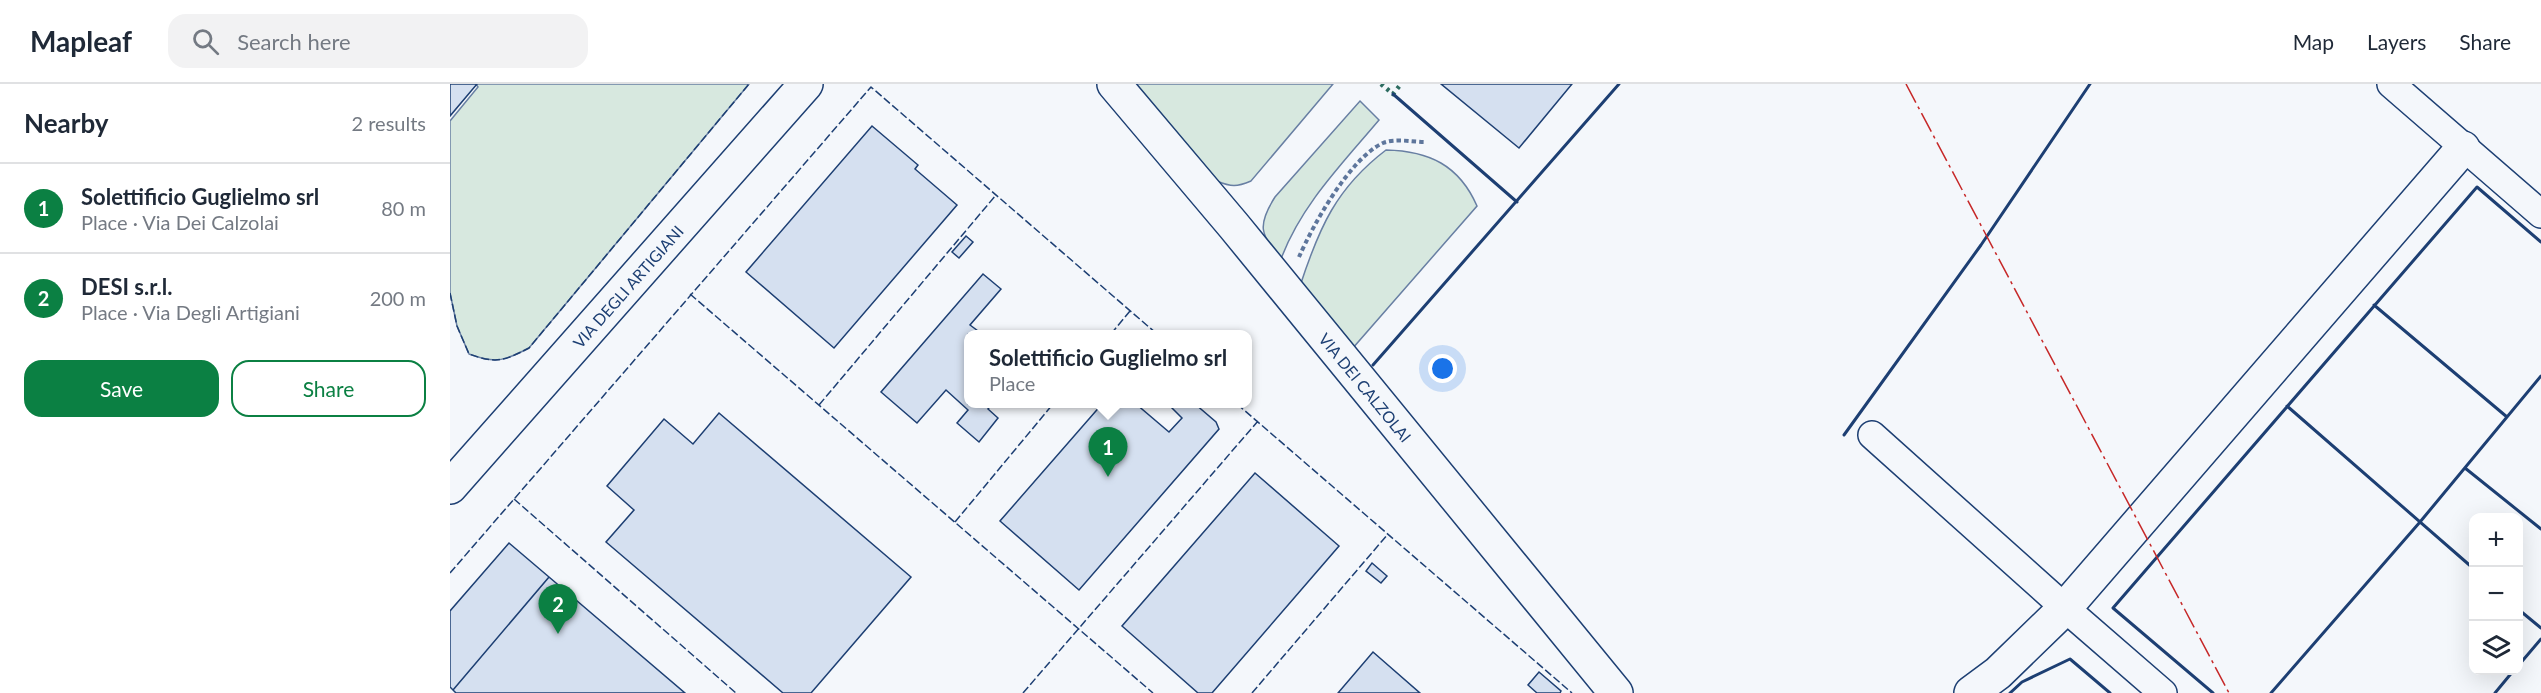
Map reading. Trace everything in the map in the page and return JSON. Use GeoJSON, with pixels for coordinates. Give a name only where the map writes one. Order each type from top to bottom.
{"type":"FeatureCollection","features":[{"type":"Feature","properties":{"kind":"street","name":"VIA DEGLI ARTIGIANI"},"geometry":{"type":"LineString","coordinates":[[450,487],[806,84]]}},
{"type":"Feature","properties":{"kind":"street","name":"VIA DEI CALZOLAI"},"geometry":{"type":"LineString","coordinates":[[1114,84],[1285,288],[1616,693]]}},
{"type":"Feature","properties":{"kind":"street"},"geometry":{"type":"LineString","coordinates":[[2391,84],[2541,214]]}},
{"type":"Feature","properties":{"kind":"street"},"geometry":{"type":"LineString","coordinates":[[1971,693],[1998,673],[2065,608],[2463,148]]}},
{"type":"Feature","properties":{"kind":"street"},"geometry":{"type":"LineString","coordinates":[[1872,435],[2163,693]]}},
{"type":"Feature","properties":{"kind":"path"},"geometry":{"type":"LineString","coordinates":[[1285,288],[1309,234],[1334,194],[1359,163],[1374,148],[1386,142],[1425,142]]}},
{"type":"Feature","properties":{"kind":"shaded area"},"geometry":{"type":"Polygon","coordinates":[[[476,84],[749,84],[529,348],[500,360],[469,354],[457,326],[450,293],[450,121],[478,87],[476,84]]]}},
{"type":"Feature","properties":{"kind":"shaded area"},"geometry":{"type":"Polygon","coordinates":[[[1133,84],[1333,84],[1251,181],[1234,186],[1217,181],[1133,84]]]}},
{"type":"Feature","properties":{"kind":"shaded area"},"geometry":{"type":"Polygon","coordinates":[[[1360,101],[1379,120],[1311,203],[1289,239],[1281,259],[1263,230],[1265,215],[1269,207],[1275,197],[1360,101]]]}},
{"type":"Feature","properties":{"kind":"shaded area"},"geometry":{"type":"Polygon","coordinates":[[[1386,150],[1416,153],[1441,163],[1461,180],[1477,206],[1352,349],[1300,286],[1314,246],[1331,210],[1354,179],[1386,150]]]}},
{"type":"Feature","properties":{"kind":"building"},"geometry":{"type":"Polygon","coordinates":[[[450,84],[477,84],[450,116],[450,84]]]}},
{"type":"Feature","properties":{"kind":"building"},"geometry":{"type":"Polygon","coordinates":[[[1441,84],[1572,84],[1519,148],[1441,84]]]}},
{"type":"Feature","properties":{"kind":"building"},"geometry":{"type":"Polygon","coordinates":[[[872,126],[918,165],[915,169],[957,205],[834,348],[746,272],[872,126]]]}},
{"type":"Feature","properties":{"kind":"building"},"geometry":{"type":"Polygon","coordinates":[[[966,236],[973,242],[959,258],[952,252],[966,236]]]}},
{"type":"Feature","properties":{"kind":"building"},"geometry":{"type":"Polygon","coordinates":[[[983,274],[1001,289],[970,325],[977,330],[964,330],[964,406],[946,390],[917,423],[881,392],[983,274]]]}},
{"type":"Feature","properties":{"kind":"building"},"geometry":{"type":"Polygon","coordinates":[[[966,408],[989,408],[998,418],[979,442],[957,423],[968,410],[966,408]]]}},
{"type":"Feature","properties":{"kind":"building"},"geometry":{"type":"Polygon","coordinates":[[[1099,408],[1141,408],[1169,432],[1182,418],[1172,408],[1200,408],[1216,422],[1219,429],[1079,590],[1000,521],[1099,408]]]}},
{"type":"Feature","properties":{"kind":"building"},"geometry":{"type":"Polygon","coordinates":[[[719,413],[911,577],[811,693],[783,693],[606,542],[634,510],[607,486],[664,419],[693,444],[719,413]]]}},
{"type":"Feature","properties":{"kind":"building"},"geometry":{"type":"Polygon","coordinates":[[[1255,473],[1339,546],[1212,693],[1198,693],[1122,626],[1255,473]]]}},
{"type":"Feature","properties":{"kind":"building"},"geometry":{"type":"Polygon","coordinates":[[[509,543],[549,577],[453,690],[450,687],[450,611],[509,543]]]}},
{"type":"Feature","properties":{"kind":"building"},"geometry":{"type":"Polygon","coordinates":[[[1372,563],[1387,576],[1381,583],[1366,571],[1372,563]]]}},
{"type":"Feature","properties":{"kind":"building"},"geometry":{"type":"Polygon","coordinates":[[[549,577],[685,693],[456,693],[453,690],[549,577]]]}},
{"type":"Feature","properties":{"kind":"building"},"geometry":{"type":"Polygon","coordinates":[[[1373,652],[1420,693],[1338,693],[1373,652]]]}},
{"type":"Feature","properties":{"kind":"building"},"geometry":{"type":"Polygon","coordinates":[[[1539,672],[1561,691],[1560,693],[1537,693],[1528,685],[1539,672]]]}},
{"type":"Feature","properties":{"kind":"hedge"},"geometry":{"type":"LineString","coordinates":[[1381,84],[1393,94],[1401,84]]}},
{"type":"Feature","properties":{"kind":"fence"},"geometry":{"type":"LineString","coordinates":[[450,293],[457,326],[469,354],[500,360],[529,348],[749,84]]}},
{"type":"Feature","properties":{"kind":"fence"},"geometry":{"type":"LineString","coordinates":[[450,573],[871,87],[1152,330]]}},
{"type":"Feature","properties":{"kind":"fence"},"geometry":{"type":"LineString","coordinates":[[819,405],[996,195]]}},
{"type":"Feature","properties":{"kind":"fence"},"geometry":{"type":"LineString","coordinates":[[690,294],[1153,693]]}},
{"type":"Feature","properties":{"kind":"fence"},"geometry":{"type":"LineString","coordinates":[[1114,330],[1130,311]]}},
{"type":"Feature","properties":{"kind":"fence"},"geometry":{"type":"LineString","coordinates":[[955,522],[1050,408]]}},
{"type":"Feature","properties":{"kind":"fence"},"geometry":{"type":"LineString","coordinates":[[1242,408],[1572,693]]}},
{"type":"Feature","properties":{"kind":"fence"},"geometry":{"type":"LineString","coordinates":[[1023,693],[1258,421]]}},
{"type":"Feature","properties":{"kind":"fence"},"geometry":{"type":"LineString","coordinates":[[514,499],[736,693]]}},
{"type":"Feature","properties":{"kind":"fence"},"geometry":{"type":"LineString","coordinates":[[1252,693],[1388,534]]}},
{"type":"Feature","properties":{"kind":"wall"},"geometry":{"type":"LineString","coordinates":[[1373,365],[1619,84]]}},
{"type":"Feature","properties":{"kind":"wall"},"geometry":{"type":"LineString","coordinates":[[1844,435],[1981,245],[2090,84]]}},
{"type":"Feature","properties":{"kind":"wall"},"geometry":{"type":"LineString","coordinates":[[1393,94],[1517,202]]}},
{"type":"Feature","properties":{"kind":"wall"},"geometry":{"type":"LineString","coordinates":[[2213,693],[2113,608],[2477,187],[2541,242]]}},
{"type":"Feature","properties":{"kind":"wall"},"geometry":{"type":"LineString","coordinates":[[2374,305],[2507,417]]}},
{"type":"Feature","properties":{"kind":"wall"},"geometry":{"type":"LineString","coordinates":[[2271,693],[2420,522],[2541,376]]}},
{"type":"Feature","properties":{"kind":"wall"},"geometry":{"type":"LineString","coordinates":[[2287,406],[2472,567]]}},
{"type":"Feature","properties":{"kind":"wall"},"geometry":{"type":"LineString","coordinates":[[2465,468],[2541,529]]}},
{"type":"Feature","properties":{"kind":"wall"},"geometry":{"type":"LineString","coordinates":[[2523,613],[2541,628]]}},
{"type":"Feature","properties":{"kind":"wall"},"geometry":{"type":"LineString","coordinates":[[2523,660],[2541,639]]}},
{"type":"Feature","properties":{"kind":"wall"},"geometry":{"type":"LineString","coordinates":[[2010,693],[2022,682],[2070,659],[2110,693]]}},
{"type":"Feature","properties":{"kind":"wall"},"geometry":{"type":"LineString","coordinates":[[2495,693],[2510,675]]}},
{"type":"Feature","properties":{"kind":"power"},"geometry":{"type":"LineString","coordinates":[[1906,84],[2229,693]]}},
{"type":"Feature","properties":{"kind":"place","name":"Solettificio Guglielmo srl"},"geometry":{"type":"Point","coordinates":[1108,477]}},
{"type":"Feature","properties":{"kind":"place","name":"DESI s.r.l."},"geometry":{"type":"Point","coordinates":[558,634]}}]}
